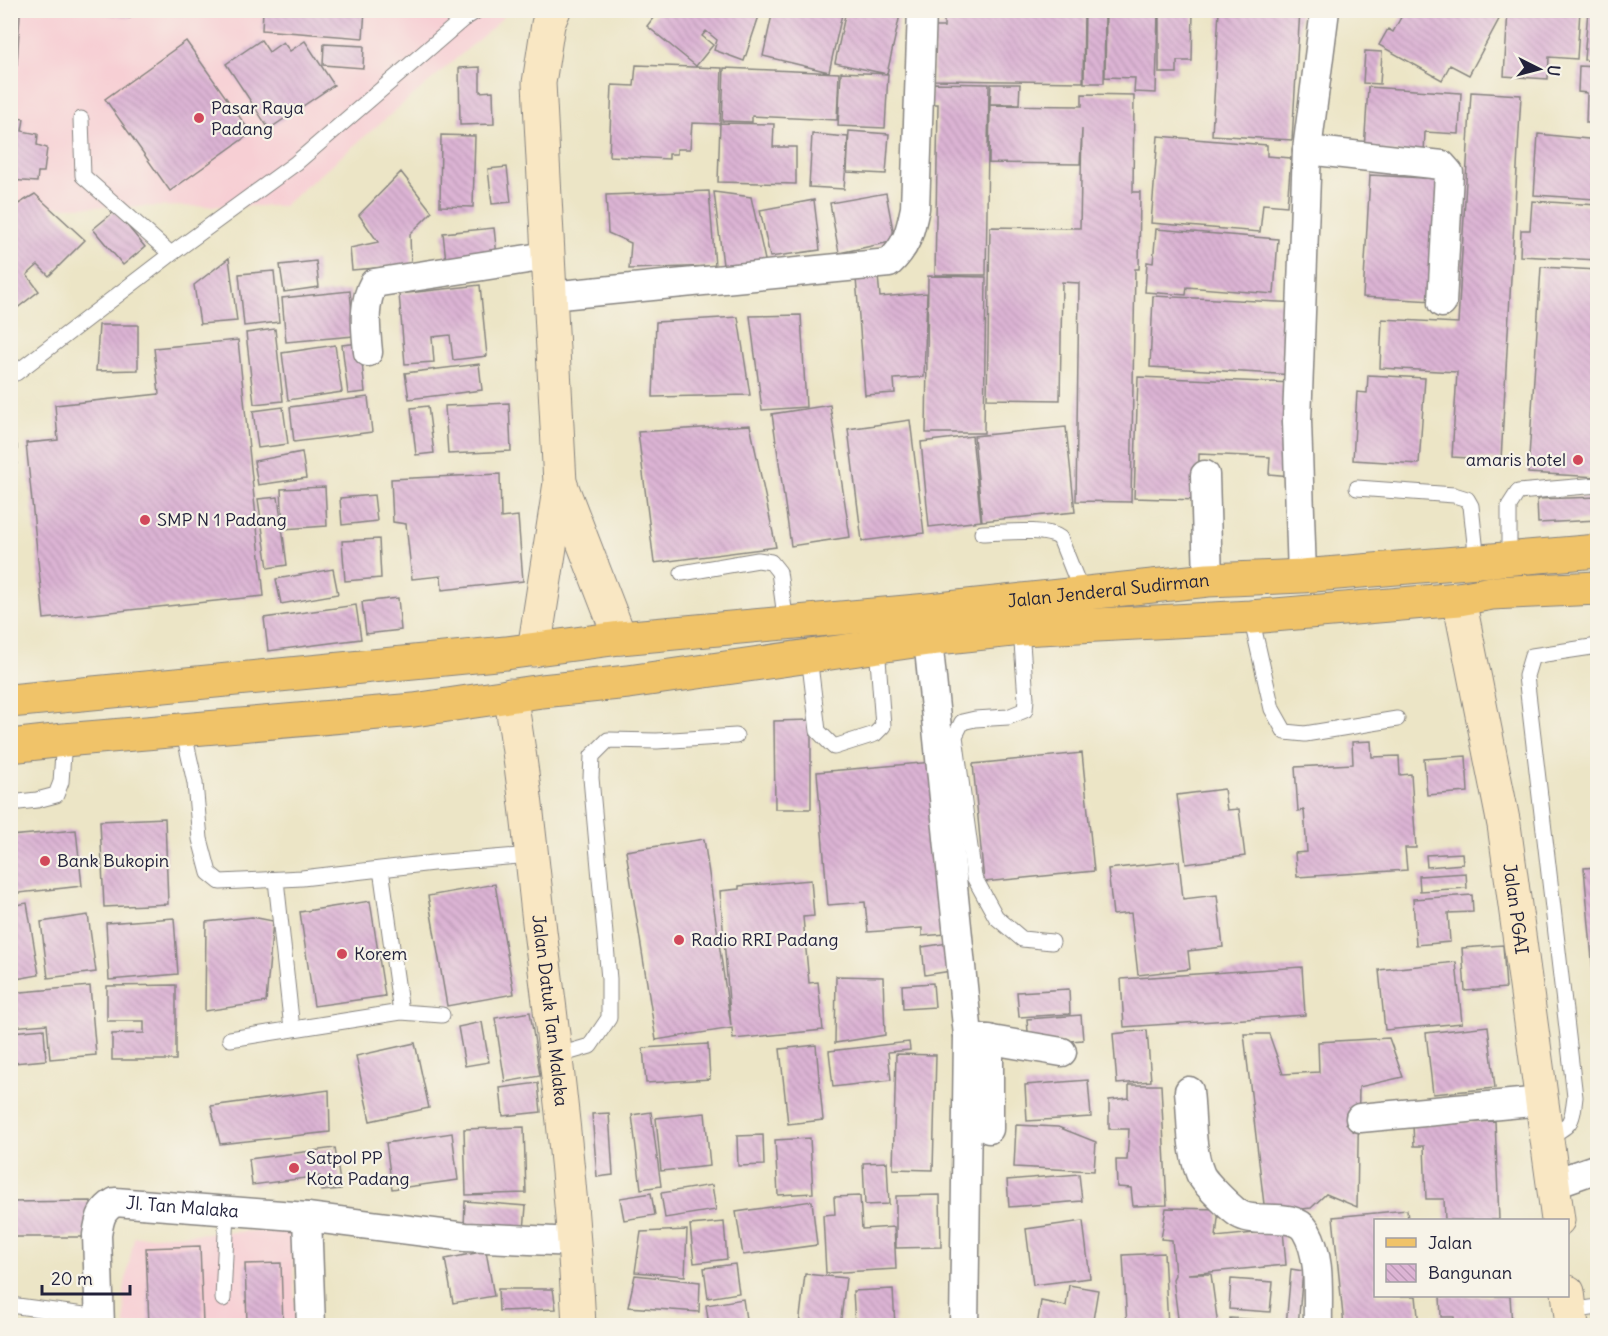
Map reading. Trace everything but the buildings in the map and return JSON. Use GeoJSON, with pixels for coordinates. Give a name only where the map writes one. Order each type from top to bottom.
{"type":"FeatureCollection","features":[{"type":"Feature","properties":{"kind":"main road","name":"Jalan Jenderal Sudirman"},"geometry":{"type":"LineString","coordinates":[[10,701],[534,650],[620,638],[786,624],[1208,580],[1302,576],[1598,551]]}},
{"type":"Feature","properties":{"kind":"main road"},"geometry":{"type":"LineString","coordinates":[[10,746],[414,710],[928,639],[1021,629],[1251,617],[1459,599],[1492,593],[1598,588]]}},
{"type":"Feature","properties":{"kind":"street"},"geometry":{"type":"LineString","coordinates":[[534,650],[560,483],[539,84],[548,24],[554,10]]}},
{"type":"Feature","properties":{"kind":"street"},"geometry":{"type":"LineString","coordinates":[[550,296],[889,263],[902,250],[915,208],[922,10]]}},
{"type":"Feature","properties":{"kind":"street"},"geometry":{"type":"LineString","coordinates":[[1302,576],[1297,420],[1307,150],[1325,10]]}},
{"type":"Feature","properties":{"kind":"street"},"geometry":{"type":"LineString","coordinates":[[1307,150],[1442,165],[1449,173],[1442,303]]}},
{"type":"Feature","properties":{"kind":"street"},"geometry":{"type":"LineString","coordinates":[[368,352],[365,320],[369,292],[374,283],[547,256]]}},
{"type":"Feature","properties":{"kind":"street"},"geometry":{"type":"LineString","coordinates":[[1205,475],[1208,580]]}},
{"type":"Feature","properties":{"kind":"street"},"geometry":{"type":"LineString","coordinates":[[560,483],[620,638]]}},
{"type":"Feature","properties":{"kind":"street","name":"Jalan PGAI"},"geometry":{"type":"LineString","coordinates":[[1459,599],[1504,825],[1558,1219]]}},
{"type":"Feature","properties":{"kind":"street"},"geometry":{"type":"LineString","coordinates":[[928,639],[989,1129]]}},
{"type":"Feature","properties":{"kind":"street","name":"Jalan Datuk Tan Malaka"},"geometry":{"type":"LineString","coordinates":[[510,695],[520,749],[556,1056],[575,1242],[579,1326]]}},
{"type":"Feature","properties":{"kind":"street"},"geometry":{"type":"LineString","coordinates":[[978,1037],[1062,1052]]}},
{"type":"Feature","properties":{"kind":"street"},"geometry":{"type":"LineString","coordinates":[[964,1326],[978,1037]]}},
{"type":"Feature","properties":{"kind":"street"},"geometry":{"type":"LineString","coordinates":[[1190,1091],[1195,1154],[1200,1175],[1212,1190],[1242,1215],[1298,1222],[1306,1230],[1317,1257],[1318,1326]]}},
{"type":"Feature","properties":{"kind":"street"},"geometry":{"type":"LineString","coordinates":[[1360,1118],[1542,1101]]}},
{"type":"Feature","properties":{"kind":"street"},"geometry":{"type":"LineString","coordinates":[[1552,1184],[1598,1167]]}},
{"type":"Feature","properties":{"kind":"street","name":"Jl. Tan Malaka"},"geometry":{"type":"LineString","coordinates":[[100,1321],[97,1235],[105,1208],[115,1203],[307,1217],[465,1237],[575,1242]]}},
{"type":"Feature","properties":{"kind":"street"},"geometry":{"type":"LineString","coordinates":[[307,1217],[311,1326]]}},
{"type":"Feature","properties":{"kind":"lane"},"geometry":{"type":"LineString","coordinates":[[16,373],[171,254],[296,163],[462,20],[478,10]]}},
{"type":"Feature","properties":{"kind":"lane"},"geometry":{"type":"LineString","coordinates":[[81,119],[83,176],[171,254]]}},
{"type":"Feature","properties":{"kind":"lane"},"geometry":{"type":"LineString","coordinates":[[1509,558],[1509,506],[1518,492],[1598,485]]}},
{"type":"Feature","properties":{"kind":"lane"},"geometry":{"type":"LineString","coordinates":[[1357,488],[1454,495],[1467,499],[1471,506],[1477,562]]}},
{"type":"Feature","properties":{"kind":"lane"},"geometry":{"type":"LineString","coordinates":[[982,533],[1041,532],[1056,535],[1060,538],[1082,593]]}},
{"type":"Feature","properties":{"kind":"lane"},"geometry":{"type":"LineString","coordinates":[[682,573],[758,560],[771,562],[779,572],[786,624]]}},
{"type":"Feature","properties":{"kind":"lane"},"geometry":{"type":"LineString","coordinates":[[1251,617],[1272,709],[1285,732],[1305,734],[1397,719]]}},
{"type":"Feature","properties":{"kind":"lane"},"geometry":{"type":"LineString","coordinates":[[1021,629],[1025,710],[1008,717],[975,718],[962,722],[955,736],[974,877],[996,917],[1022,939],[1052,942]]}},
{"type":"Feature","properties":{"kind":"lane"},"geometry":{"type":"LineString","coordinates":[[809,656],[818,731],[834,747],[875,734],[883,726],[877,646]]}},
{"type":"Feature","properties":{"kind":"lane"},"geometry":{"type":"LineString","coordinates":[[1546,1137],[1567,1128],[1573,1119],[1575,1097],[1526,676],[1533,656],[1598,646]]}},
{"type":"Feature","properties":{"kind":"lane"},"geometry":{"type":"LineString","coordinates":[[183,729],[195,783],[200,839],[209,873],[220,882],[276,880],[531,855]]}},
{"type":"Feature","properties":{"kind":"lane"},"geometry":{"type":"LineString","coordinates":[[556,1056],[590,1046],[609,1018],[609,979],[591,778],[592,756],[608,741],[657,741],[736,736]]}},
{"type":"Feature","properties":{"kind":"lane"},"geometry":{"type":"LineString","coordinates":[[10,803],[56,795],[61,782],[64,740]]}},
{"type":"Feature","properties":{"kind":"lane"},"geometry":{"type":"LineString","coordinates":[[381,869],[401,1012]]}},
{"type":"Feature","properties":{"kind":"lane"},"geometry":{"type":"LineString","coordinates":[[276,880],[292,1029]]}},
{"type":"Feature","properties":{"kind":"lane"},"geometry":{"type":"LineString","coordinates":[[230,1040],[401,1012],[442,1015]]}},
{"type":"Feature","properties":{"kind":"lane"},"geometry":{"type":"LineString","coordinates":[[223,1299],[227,1211]]}},
{"type":"Feature","properties":{"kind":"lane"},"geometry":{"type":"LineString","coordinates":[[10,1305],[100,1321]]}},
{"type":"Feature","properties":{"kind":"shaded area","name":"Pasar Raya Padang"},"geometry":{"type":"Polygon","coordinates":[[[10,11],[509,11],[491,29],[283,206],[11,207],[10,11]]]}},
{"type":"Feature","properties":{"kind":"shaded area"},"geometry":{"type":"Polygon","coordinates":[[[291,1229],[296,1325],[125,1326],[124,1290],[134,1237],[291,1229]]]}},
{"type":"Feature","properties":{"kind":"place","name":"Pasar Raya Padang"},"geometry":{"type":"Point","coordinates":[199,118]}},
{"type":"Feature","properties":{"kind":"place","name":"amaris hotel"},"geometry":{"type":"Point","coordinates":[1578,460]}},
{"type":"Feature","properties":{"kind":"place","name":"SMP N 1 Padang"},"geometry":{"type":"Point","coordinates":[145,520]}},
{"type":"Feature","properties":{"kind":"place","name":"Bank Bukopin"},"geometry":{"type":"Point","coordinates":[45,861]}},
{"type":"Feature","properties":{"kind":"place","name":"Radio RRI Padang"},"geometry":{"type":"Point","coordinates":[679,940]}},
{"type":"Feature","properties":{"kind":"place","name":"Korem"},"geometry":{"type":"Point","coordinates":[342,954]}},
{"type":"Feature","properties":{"kind":"place","name":"Satpol PP Kota Padang"},"geometry":{"type":"Point","coordinates":[294,1168]}}]}
